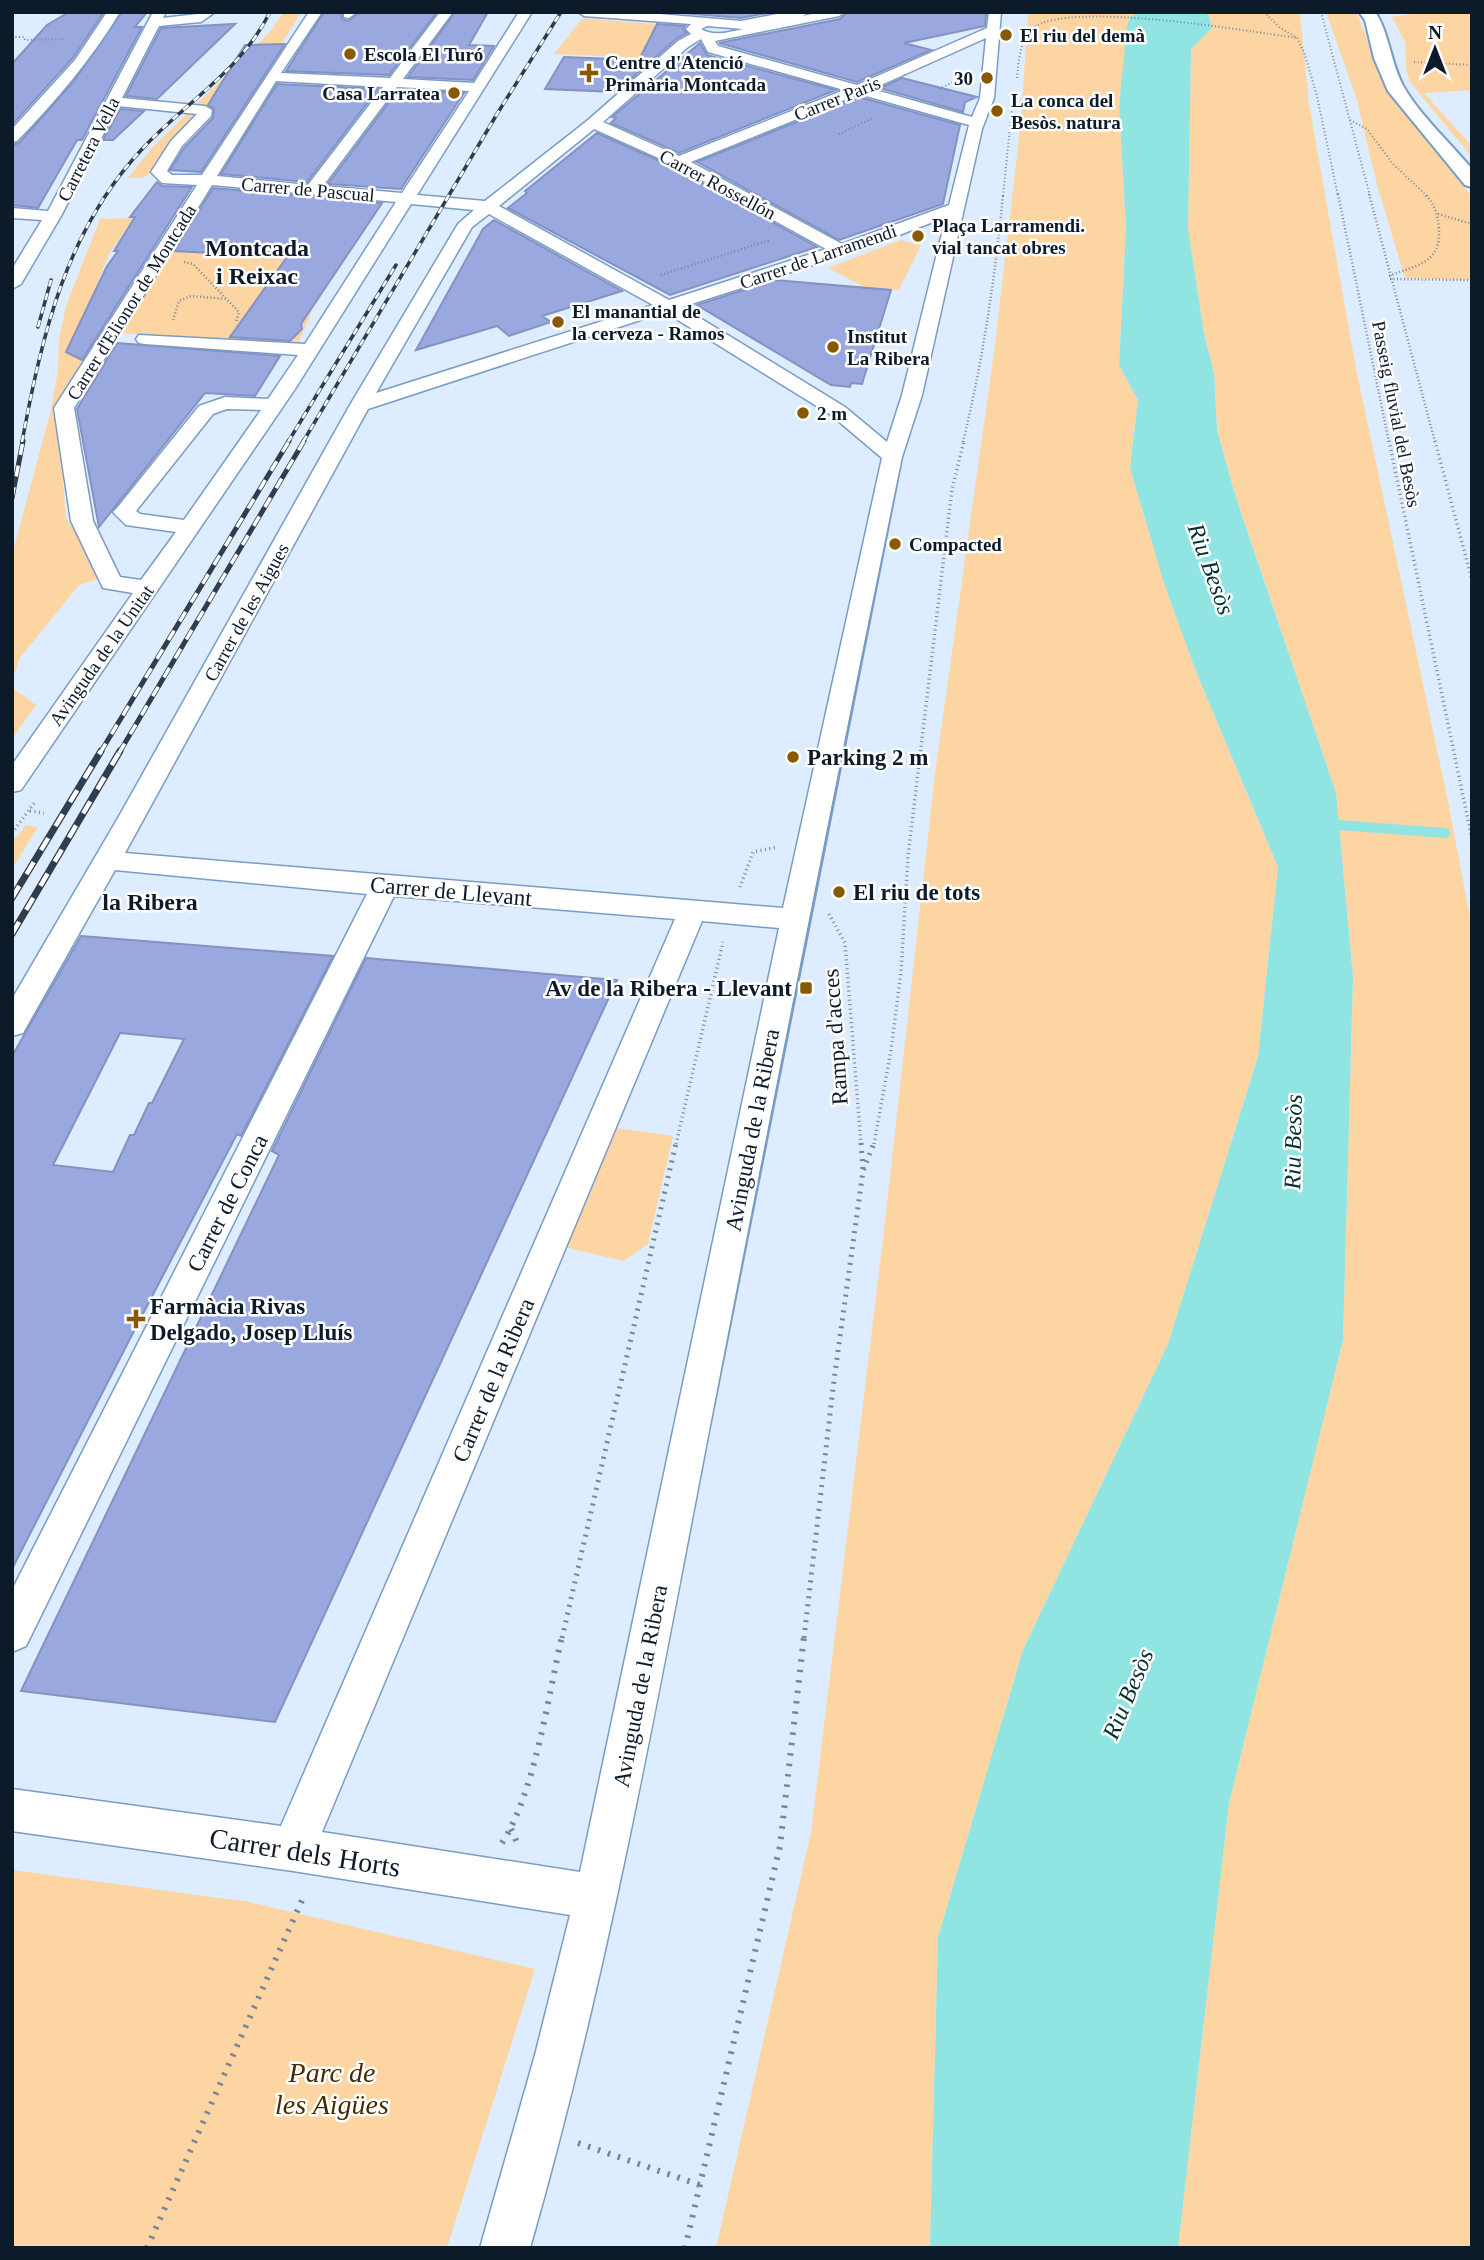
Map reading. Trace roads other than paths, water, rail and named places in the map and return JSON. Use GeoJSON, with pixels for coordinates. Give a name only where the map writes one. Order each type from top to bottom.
{"type":"FeatureCollection","features":[{"type":"Feature","properties":{"kind":"street"},"geometry":{"type":"LineString","coordinates":[[12,138],[103,37],[114,12]]}},
{"type":"Feature","properties":{"kind":"street"},"geometry":{"type":"LineString","coordinates":[[157,18],[196,19],[209,12]]}},
{"type":"Feature","properties":{"kind":"street","name":"Carrer d'Elionor de Montcada"},"geometry":{"type":"LineString","coordinates":[[148,587],[111,583],[82,521],[64,408],[272,77],[317,12]]}},
{"type":"Feature","properties":{"kind":"street"},"geometry":{"type":"LineString","coordinates":[[313,189],[447,12]]}},
{"type":"Feature","properties":{"kind":"street","name":"Avinguda de la Unitat"},"geometry":{"type":"LineString","coordinates":[[12,784],[310,350],[409,199],[526,12]]}},
{"type":"Feature","properties":{"kind":"street"},"geometry":{"type":"LineString","coordinates":[[655,19],[680,24],[700,34],[723,37],[736,23],[803,12]]}},
{"type":"Feature","properties":{"kind":"street"},"geometry":{"type":"LineString","coordinates":[[589,13],[736,23],[839,12]]}},
{"type":"Feature","properties":{"kind":"street","name":"Avinguda de la Ribera"},"geometry":{"type":"LineString","coordinates":[[505,2248],[539,2137],[597,1897],[809,912],[810,846],[891,457],[888,419],[949,246],[955,208],[977,122],[987,98],[995,12]]}},
{"type":"Feature","properties":{"kind":"street"},"geometry":{"type":"LineString","coordinates":[[1374,15],[1382,58],[1397,91],[1472,181]]}},
{"type":"Feature","properties":{"kind":"street","name":"Carretera Vella"},"geometry":{"type":"LineString","coordinates":[[12,284],[53,216],[113,102],[141,36],[157,18]]}},
{"type":"Feature","properties":{"kind":"street","name":"Carrer de les Aigues"},"geometry":{"type":"LineString","coordinates":[[12,1025],[360,405],[466,223],[593,123],[649,72],[700,34],[694,27],[710,22]]}},
{"type":"Feature","properties":{"kind":"street","name":"Carrer Paris"},"geometry":{"type":"LineString","coordinates":[[679,162],[856,90],[993,30]]}},
{"type":"Feature","properties":{"kind":"street"},"geometry":{"type":"LineString","coordinates":[[700,34],[713,49],[977,122]]}},
{"type":"Feature","properties":{"kind":"street"},"geometry":{"type":"LineString","coordinates":[[272,77],[480,87]]}},
{"type":"Feature","properties":{"kind":"street","name":"Carrer de Pascual"},"geometry":{"type":"LineString","coordinates":[[113,102],[205,110],[206,113],[176,144],[159,172],[168,180],[207,180],[487,206]]}},
{"type":"Feature","properties":{"kind":"street","name":"Carrer Rossellón"},"geometry":{"type":"LineString","coordinates":[[593,123],[679,162],[841,250]]}},
{"type":"Feature","properties":{"kind":"street"},"geometry":{"type":"LineString","coordinates":[[487,206],[631,285],[838,411],[891,457]]}},
{"type":"Feature","properties":{"kind":"street","name":"Carrer de Larramendi"},"geometry":{"type":"LineString","coordinates":[[360,405],[841,250],[955,208]]}},
{"type":"Feature","properties":{"kind":"street"},"geometry":{"type":"LineString","coordinates":[[12,213],[53,216]]}},
{"type":"Feature","properties":{"kind":"street"},"geometry":{"type":"LineString","coordinates":[[894,231],[928,234],[949,246]]}},
{"type":"Feature","properties":{"kind":"street"},"geometry":{"type":"LineString","coordinates":[[145,339],[310,350]]}},
{"type":"Feature","properties":{"kind":"street"},"geometry":{"type":"LineString","coordinates":[[190,527],[134,520],[124,513],[206,410],[225,403],[273,405]]}},
{"type":"Feature","properties":{"kind":"street"},"geometry":{"type":"LineString","coordinates":[[838,411],[888,419]]}},
{"type":"Feature","properties":{"kind":"street","name":"Carrer de Llevant"},"geometry":{"type":"LineString","coordinates":[[107,860],[730,916],[809,912]]}},
{"type":"Feature","properties":{"kind":"street","name":"Carrer de Conca"},"geometry":{"type":"LineString","coordinates":[[12,1632],[385,886]]}},
{"type":"Feature","properties":{"kind":"street","name":"Carrer de la Ribera"},"geometry":{"type":"LineString","coordinates":[[293,1849],[692,911]]}},
{"type":"Feature","properties":{"kind":"street","name":"Carrer dels Horts"},"geometry":{"type":"LineString","coordinates":[[12,1810],[293,1849],[597,1897]]}},
{"type":"Feature","properties":{"kind":"water","name":"Riu Besòs"},"geometry":{"type":"Polygon","coordinates":[[[1140,12],[1208,12],[1212,28],[1191,49],[1188,228],[1204,334],[1214,373],[1217,430],[1236,498],[1336,793],[1353,977],[1343,1340],[1229,1803],[1178,2248],[930,2248],[938,1937],[1023,1650],[1168,1344],[1258,1057],[1278,867],[1195,669],[1164,583],[1130,468],[1138,400],[1119,365],[1126,229],[1119,105],[1127,27],[1130,17],[1140,12]]]}},
{"type":"Feature","properties":{"kind":"waterway"},"geometry":{"type":"LineString","coordinates":[[1325,824],[1445,833]]}},
{"type":"Feature","properties":{"kind":"railway"},"geometry":{"type":"LineString","coordinates":[[22,442],[39,362],[61,285],[76,248],[95,213],[117,179],[144,147],[244,52],[270,12]]}},
{"type":"Feature","properties":{"kind":"railway"},"geometry":{"type":"LineString","coordinates":[[303,442],[497,114],[561,12]]}},
{"type":"Feature","properties":{"kind":"railway"},"geometry":{"type":"LineString","coordinates":[[288,442],[396,265]]}},
{"type":"Feature","properties":{"kind":"railway"},"geometry":{"type":"LineString","coordinates":[[38,327],[51,280]]}},
{"type":"Feature","properties":{"kind":"railway"},"geometry":{"type":"LineString","coordinates":[[12,498],[23,441]]}},
{"type":"Feature","properties":{"kind":"railway"},"geometry":{"type":"LineString","coordinates":[[100,753],[289,441]]}},
{"type":"Feature","properties":{"kind":"railway"},"geometry":{"type":"LineString","coordinates":[[119,753],[304,441]]}},
{"type":"Feature","properties":{"kind":"railway"},"geometry":{"type":"LineString","coordinates":[[12,898],[101,751]]}},
{"type":"Feature","properties":{"kind":"railway"},"geometry":{"type":"LineString","coordinates":[[12,934],[120,751]]}},
{"type":"Feature","properties":{"kind":"place","name":"El riu del demà"},"geometry":{"type":"Point","coordinates":[1006,35]}},
{"type":"Feature","properties":{"kind":"place","name":"Escola El Turó"},"geometry":{"type":"Point","coordinates":[350,54]}},
{"type":"Feature","properties":{"kind":"place","name":"Centre d'Atenció Primària Montcada"},"geometry":{"type":"Point","coordinates":[589,73]}},
{"type":"Feature","properties":{"kind":"place","name":"30"},"geometry":{"type":"Point","coordinates":[987,78]}},
{"type":"Feature","properties":{"kind":"place","name":"Casa Larratea"},"geometry":{"type":"Point","coordinates":[454,93]}},
{"type":"Feature","properties":{"kind":"place","name":"La conca del Besòs. natura"},"geometry":{"type":"Point","coordinates":[997,111]}},
{"type":"Feature","properties":{"kind":"place","name":"Plaça Larramendi. vial tancat obres"},"geometry":{"type":"Point","coordinates":[918,236]}},
{"type":"Feature","properties":{"kind":"place","name":"El manantial de la cerveza - Ramos"},"geometry":{"type":"Point","coordinates":[558,322]}},
{"type":"Feature","properties":{"kind":"place","name":"Institut La Ribera"},"geometry":{"type":"Point","coordinates":[833,347]}},
{"type":"Feature","properties":{"kind":"place","name":"2 m"},"geometry":{"type":"Point","coordinates":[803,413]}},
{"type":"Feature","properties":{"kind":"place","name":"Compacted"},"geometry":{"type":"Point","coordinates":[895,544]}},
{"type":"Feature","properties":{"kind":"place","name":"Parking 2 m"},"geometry":{"type":"Point","coordinates":[793,757]}},
{"type":"Feature","properties":{"kind":"place","name":"El riu de tots"},"geometry":{"type":"Point","coordinates":[839,892]}},
{"type":"Feature","properties":{"kind":"place","name":"Av de la Ribera - Llevant"},"geometry":{"type":"Point","coordinates":[806,988]}},
{"type":"Feature","properties":{"kind":"place","name":"Farmàcia Rivas Delgado, Josep Lluís"},"geometry":{"type":"Point","coordinates":[136,1319]}},
{"type":"Feature","properties":{"kind":"district","name":"Montcada i Reixac"},"geometry":{"type":"Point","coordinates":[257,262]}},
{"type":"Feature","properties":{"kind":"district","name":"la Ribera"},"geometry":{"type":"Point","coordinates":[150,902]}},
{"type":"Feature","properties":{"kind":"park label","name":"Parc de les Aigües"},"geometry":{"type":"Point","coordinates":[332,2088]}}]}
